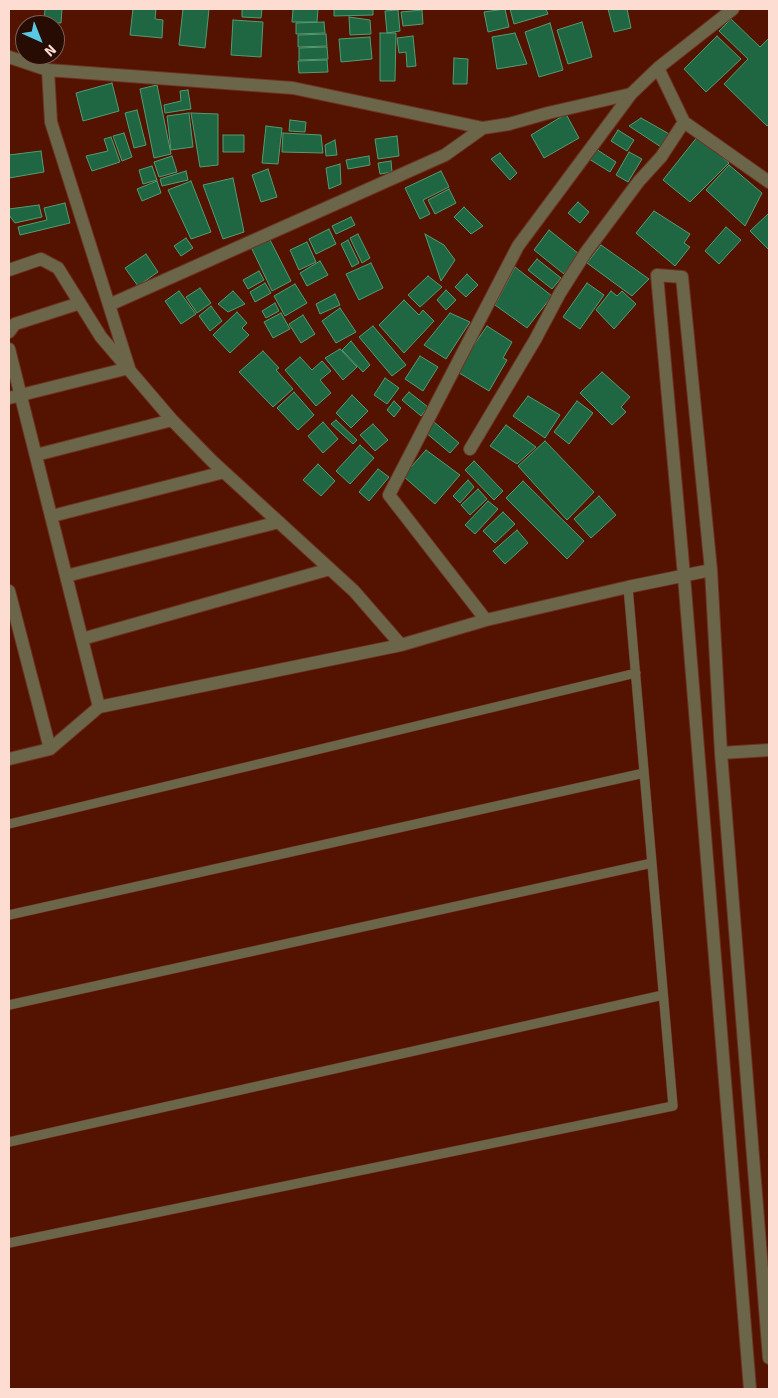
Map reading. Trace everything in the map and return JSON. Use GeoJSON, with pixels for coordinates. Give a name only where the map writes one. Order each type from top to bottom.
{"type":"FeatureCollection","features":[{"type":"Feature","properties":{"kind":"street"},"geometry":{"type":"LineString","coordinates":[[486,620],[389,494],[518,246],[631,94],[658,68],[733,9]]}},
{"type":"Feature","properties":{"kind":"street"},"geometry":{"type":"LineString","coordinates":[[9,57],[48,70],[293,88],[483,128],[509,124],[631,94]]}},
{"type":"Feature","properties":{"kind":"street"},"geometry":{"type":"LineString","coordinates":[[658,68],[684,122],[769,182]]}},
{"type":"Feature","properties":{"kind":"street"},"geometry":{"type":"LineString","coordinates":[[48,70],[50,122],[129,368]]}},
{"type":"Feature","properties":{"kind":"street"},"geometry":{"type":"LineString","coordinates":[[470,449],[531,347],[560,292],[586,252],[639,181],[661,157],[684,122]]}},
{"type":"Feature","properties":{"kind":"street"},"geometry":{"type":"LineString","coordinates":[[109,305],[445,155],[483,128]]}},
{"type":"Feature","properties":{"kind":"street"},"geometry":{"type":"LineString","coordinates":[[9,270],[41,259],[58,268],[101,337],[172,420],[224,472],[354,591],[401,645]]}},
{"type":"Feature","properties":{"kind":"street"},"geometry":{"type":"LineString","coordinates":[[750,1389],[684,576],[657,275],[682,277],[710,570],[721,753],[769,1358]]}},
{"type":"Feature","properties":{"kind":"street"},"geometry":{"type":"LineString","coordinates":[[9,332],[14,324],[80,303]]}},
{"type":"Feature","properties":{"kind":"street"},"geometry":{"type":"LineString","coordinates":[[9,349],[22,394],[99,707]]}},
{"type":"Feature","properties":{"kind":"street"},"geometry":{"type":"LineString","coordinates":[[9,398],[129,368]]}},
{"type":"Feature","properties":{"kind":"street"},"geometry":{"type":"LineString","coordinates":[[36,455],[172,420]]}},
{"type":"Feature","properties":{"kind":"street"},"geometry":{"type":"LineString","coordinates":[[52,516],[224,472]]}},
{"type":"Feature","properties":{"kind":"street"},"geometry":{"type":"LineString","coordinates":[[66,576],[279,522]]}},
{"type":"Feature","properties":{"kind":"street"},"geometry":{"type":"LineString","coordinates":[[82,639],[330,569]]}},
{"type":"Feature","properties":{"kind":"street"},"geometry":{"type":"LineString","coordinates":[[9,759],[50,749],[99,707],[401,645],[486,620],[628,586],[710,570]]}},
{"type":"Feature","properties":{"kind":"street"},"geometry":{"type":"LineString","coordinates":[[9,590],[50,749]]}},
{"type":"Feature","properties":{"kind":"street"},"geometry":{"type":"LineString","coordinates":[[721,753],[769,750]]}},
{"type":"Feature","properties":{"kind":"lane"},"geometry":{"type":"LineString","coordinates":[[9,1243],[672,1106],[628,586]]}},
{"type":"Feature","properties":{"kind":"lane"},"geometry":{"type":"LineString","coordinates":[[9,824],[636,673]]}},
{"type":"Feature","properties":{"kind":"lane"},"geometry":{"type":"LineString","coordinates":[[9,915],[644,773]]}},
{"type":"Feature","properties":{"kind":"lane"},"geometry":{"type":"LineString","coordinates":[[9,1005],[652,863]]}},
{"type":"Feature","properties":{"kind":"lane"},"geometry":{"type":"LineString","coordinates":[[9,1142],[663,995]]}},
{"type":"Feature","properties":{"kind":"building"},"geometry":{"type":"Polygon","coordinates":[[[45,9],[62,9],[62,15],[45,15],[45,9]]]}},
{"type":"Feature","properties":{"kind":"building"},"geometry":{"type":"Polygon","coordinates":[[[133,9],[156,9],[155,19],[163,20],[162,38],[130,35],[133,9]]]}},
{"type":"Feature","properties":{"kind":"building"},"geometry":{"type":"Polygon","coordinates":[[[183,9],[209,9],[205,48],[179,45],[183,9]]]}},
{"type":"Feature","properties":{"kind":"building"},"geometry":{"type":"Polygon","coordinates":[[[242,9],[262,9],[261,18],[242,17],[242,9]]]}},
{"type":"Feature","properties":{"kind":"building"},"geometry":{"type":"Polygon","coordinates":[[[291,9],[318,9],[317,22],[292,22],[293,10],[291,9]]]}},
{"type":"Feature","properties":{"kind":"building"},"geometry":{"type":"Polygon","coordinates":[[[334,9],[373,9],[373,15],[334,16],[334,9]]]}},
{"type":"Feature","properties":{"kind":"building"},"geometry":{"type":"Polygon","coordinates":[[[505,9],[509,27],[488,32],[484,12],[505,9]]]}},
{"type":"Feature","properties":{"kind":"building"},"geometry":{"type":"Polygon","coordinates":[[[510,9],[546,9],[548,14],[514,24],[510,9]]]}},
{"type":"Feature","properties":{"kind":"building"},"geometry":{"type":"Polygon","coordinates":[[[608,9],[627,9],[631,28],[614,32],[608,9]]]}},
{"type":"Feature","properties":{"kind":"building"},"geometry":{"type":"Polygon","coordinates":[[[398,10],[400,31],[387,33],[385,11],[398,10]]]}},
{"type":"Feature","properties":{"kind":"building"},"geometry":{"type":"Polygon","coordinates":[[[422,10],[423,24],[403,26],[401,12],[422,10]]]}},
{"type":"Feature","properties":{"kind":"building"},"geometry":{"type":"Polygon","coordinates":[[[349,17],[370,20],[371,34],[350,35],[349,17]]]}},
{"type":"Feature","properties":{"kind":"building"},"geometry":{"type":"Polygon","coordinates":[[[731,19],[760,47],[769,38],[769,124],[767,126],[724,84],[748,59],[719,31],[731,19]]]}},
{"type":"Feature","properties":{"kind":"building"},"geometry":{"type":"Polygon","coordinates":[[[233,20],[263,22],[261,57],[231,55],[233,20]]]}},
{"type":"Feature","properties":{"kind":"building"},"geometry":{"type":"Polygon","coordinates":[[[324,22],[325,33],[296,34],[296,23],[324,22]]]}},
{"type":"Feature","properties":{"kind":"building"},"geometry":{"type":"Polygon","coordinates":[[[582,22],[592,57],[568,64],[557,30],[582,22]]]}},
{"type":"Feature","properties":{"kind":"building"},"geometry":{"type":"Polygon","coordinates":[[[550,23],[563,70],[539,77],[525,32],[550,23]]]}},
{"type":"Feature","properties":{"kind":"building"},"geometry":{"type":"Polygon","coordinates":[[[380,33],[396,33],[395,81],[380,81],[380,33]]]}},
{"type":"Feature","properties":{"kind":"building"},"geometry":{"type":"Polygon","coordinates":[[[515,33],[527,64],[497,69],[492,37],[515,33]]]}},
{"type":"Feature","properties":{"kind":"building"},"geometry":{"type":"Polygon","coordinates":[[[326,34],[327,46],[298,47],[298,35],[326,34]]]}},
{"type":"Feature","properties":{"kind":"building"},"geometry":{"type":"Polygon","coordinates":[[[413,36],[416,66],[407,67],[406,52],[399,53],[397,38],[413,36]]]}},
{"type":"Feature","properties":{"kind":"building"},"geometry":{"type":"Polygon","coordinates":[[[717,36],[741,59],[706,92],[684,69],[717,36]]]}},
{"type":"Feature","properties":{"kind":"building"},"geometry":{"type":"Polygon","coordinates":[[[370,37],[372,59],[341,62],[339,39],[370,37]]]}},
{"type":"Feature","properties":{"kind":"building"},"geometry":{"type":"Polygon","coordinates":[[[327,47],[328,59],[299,60],[299,48],[327,47]]]}},
{"type":"Feature","properties":{"kind":"building"},"geometry":{"type":"Polygon","coordinates":[[[454,58],[468,59],[467,84],[453,84],[454,58]]]}},
{"type":"Feature","properties":{"kind":"building"},"geometry":{"type":"Polygon","coordinates":[[[327,60],[328,72],[299,73],[298,61],[327,60]]]}},
{"type":"Feature","properties":{"kind":"building"},"geometry":{"type":"Polygon","coordinates":[[[112,83],[119,111],[83,121],[76,93],[112,83]]]}},
{"type":"Feature","properties":{"kind":"building"},"geometry":{"type":"Polygon","coordinates":[[[157,85],[171,154],[154,158],[140,89],[157,85]]]}},
{"type":"Feature","properties":{"kind":"building"},"geometry":{"type":"Polygon","coordinates":[[[188,90],[191,109],[165,113],[164,105],[181,101],[180,91],[188,90]]]}},
{"type":"Feature","properties":{"kind":"building"},"geometry":{"type":"Polygon","coordinates":[[[137,110],[146,145],[134,148],[125,113],[137,110]]]}},
{"type":"Feature","properties":{"kind":"building"},"geometry":{"type":"Polygon","coordinates":[[[189,113],[193,147],[171,150],[167,116],[189,113]]]}},
{"type":"Feature","properties":{"kind":"building"},"geometry":{"type":"Polygon","coordinates":[[[191,113],[218,114],[218,165],[200,167],[191,113]]]}},
{"type":"Feature","properties":{"kind":"building"},"geometry":{"type":"Polygon","coordinates":[[[566,114],[579,138],[544,158],[531,135],[566,114]]]}},
{"type":"Feature","properties":{"kind":"building"},"geometry":{"type":"Polygon","coordinates":[[[641,118],[671,135],[661,147],[629,126],[641,118]]]}},
{"type":"Feature","properties":{"kind":"building"},"geometry":{"type":"Polygon","coordinates":[[[290,120],[306,122],[305,132],[289,131],[290,120]]]}},
{"type":"Feature","properties":{"kind":"building"},"geometry":{"type":"Polygon","coordinates":[[[266,126],[282,128],[278,164],[262,163],[266,126]]]}},
{"type":"Feature","properties":{"kind":"building"},"geometry":{"type":"Polygon","coordinates":[[[618,130],[634,140],[627,151],[611,141],[618,130]]]}},
{"type":"Feature","properties":{"kind":"building"},"geometry":{"type":"Polygon","coordinates":[[[124,133],[132,157],[122,161],[113,136],[124,133]]]}},
{"type":"Feature","properties":{"kind":"building"},"geometry":{"type":"Polygon","coordinates":[[[283,133],[321,135],[323,153],[282,152],[283,133]]]}},
{"type":"Feature","properties":{"kind":"building"},"geometry":{"type":"Polygon","coordinates":[[[223,135],[244,135],[244,152],[223,152],[223,135]]]}},
{"type":"Feature","properties":{"kind":"building"},"geometry":{"type":"Polygon","coordinates":[[[397,136],[399,156],[378,159],[375,139],[397,136]]]}},
{"type":"Feature","properties":{"kind":"building"},"geometry":{"type":"Polygon","coordinates":[[[698,136],[729,163],[690,202],[663,180],[698,136]]]}},
{"type":"Feature","properties":{"kind":"building"},"geometry":{"type":"Polygon","coordinates":[[[111,137],[120,162],[92,171],[86,156],[108,151],[104,139],[111,137]]]}},
{"type":"Feature","properties":{"kind":"building"},"geometry":{"type":"Polygon","coordinates":[[[335,140],[337,155],[326,156],[325,145],[335,140]]]}},
{"type":"Feature","properties":{"kind":"building"},"geometry":{"type":"Polygon","coordinates":[[[596,149],[616,162],[610,172],[589,159],[596,149]]]}},
{"type":"Feature","properties":{"kind":"building"},"geometry":{"type":"Polygon","coordinates":[[[41,151],[44,172],[9,178],[9,155],[41,151]]]}},
{"type":"Feature","properties":{"kind":"building"},"geometry":{"type":"Polygon","coordinates":[[[629,152],[642,159],[628,182],[616,175],[629,152]]]}},
{"type":"Feature","properties":{"kind":"building"},"geometry":{"type":"Polygon","coordinates":[[[500,153],[517,173],[510,180],[491,159],[500,153]]]}},
{"type":"Feature","properties":{"kind":"building"},"geometry":{"type":"Polygon","coordinates":[[[172,156],[177,172],[159,177],[154,162],[172,156]]]}},
{"type":"Feature","properties":{"kind":"building"},"geometry":{"type":"Polygon","coordinates":[[[369,156],[370,165],[348,169],[346,160],[369,156]]]}},
{"type":"Feature","properties":{"kind":"building"},"geometry":{"type":"Polygon","coordinates":[[[391,161],[392,172],[380,174],[378,163],[391,161]]]}},
{"type":"Feature","properties":{"kind":"building"},"geometry":{"type":"Polygon","coordinates":[[[340,164],[341,184],[329,189],[326,168],[340,164]]]}},
{"type":"Feature","properties":{"kind":"building"},"geometry":{"type":"Polygon","coordinates":[[[729,165],[762,193],[745,226],[706,190],[729,165]]]}},
{"type":"Feature","properties":{"kind":"building"},"geometry":{"type":"Polygon","coordinates":[[[152,166],[157,180],[143,184],[139,170],[152,166]]]}},
{"type":"Feature","properties":{"kind":"building"},"geometry":{"type":"Polygon","coordinates":[[[268,169],[277,197],[261,202],[252,175],[268,169]]]}},
{"type":"Feature","properties":{"kind":"building"},"geometry":{"type":"Polygon","coordinates":[[[186,171],[188,180],[162,186],[160,179],[186,171]]]}},
{"type":"Feature","properties":{"kind":"building"},"geometry":{"type":"Polygon","coordinates":[[[441,171],[449,187],[423,200],[430,214],[420,219],[405,188],[441,171]]]}},
{"type":"Feature","properties":{"kind":"building"},"geometry":{"type":"Polygon","coordinates":[[[233,178],[244,232],[223,239],[203,185],[233,178]]]}},
{"type":"Feature","properties":{"kind":"building"},"geometry":{"type":"Polygon","coordinates":[[[157,181],[161,193],[142,201],[137,189],[157,181]]]}},
{"type":"Feature","properties":{"kind":"building"},"geometry":{"type":"Polygon","coordinates":[[[191,181],[211,232],[191,239],[168,190],[191,181]]]}},
{"type":"Feature","properties":{"kind":"building"},"geometry":{"type":"Polygon","coordinates":[[[449,189],[456,203],[435,214],[428,200],[449,189]]]}},
{"type":"Feature","properties":{"kind":"building"},"geometry":{"type":"Polygon","coordinates":[[[578,202],[589,212],[580,223],[568,213],[578,202]]]}},
{"type":"Feature","properties":{"kind":"building"},"geometry":{"type":"Polygon","coordinates":[[[65,203],[70,223],[20,235],[18,227],[47,220],[44,208],[65,203]]]}},
{"type":"Feature","properties":{"kind":"building"},"geometry":{"type":"Polygon","coordinates":[[[39,205],[42,217],[15,223],[9,215],[9,209],[39,205]]]}},
{"type":"Feature","properties":{"kind":"building"},"geometry":{"type":"Polygon","coordinates":[[[464,207],[483,226],[471,234],[454,217],[464,207]]]}},
{"type":"Feature","properties":{"kind":"building"},"geometry":{"type":"Polygon","coordinates":[[[654,211],[690,234],[684,243],[690,247],[675,266],[636,233],[654,211]]]}},
{"type":"Feature","properties":{"kind":"building"},"geometry":{"type":"Polygon","coordinates":[[[769,213],[769,250],[750,231],[769,213]]]}},
{"type":"Feature","properties":{"kind":"building"},"geometry":{"type":"Polygon","coordinates":[[[351,217],[355,225],[336,234],[332,226],[351,217]]]}},
{"type":"Feature","properties":{"kind":"building"},"geometry":{"type":"Polygon","coordinates":[[[726,227],[741,240],[719,264],[705,251],[726,227]]]}},
{"type":"Feature","properties":{"kind":"building"},"geometry":{"type":"Polygon","coordinates":[[[329,229],[336,244],[316,254],[309,239],[329,229]]]}},
{"type":"Feature","properties":{"kind":"building"},"geometry":{"type":"Polygon","coordinates":[[[549,230],[579,254],[564,274],[534,250],[549,230]]]}},
{"type":"Feature","properties":{"kind":"building"},"geometry":{"type":"Polygon","coordinates":[[[358,234],[370,258],[362,263],[350,238],[358,234]]]}},
{"type":"Feature","properties":{"kind":"building"},"geometry":{"type":"Polygon","coordinates":[[[425,234],[444,245],[455,260],[441,281],[425,234]]]}},
{"type":"Feature","properties":{"kind":"building"},"geometry":{"type":"Polygon","coordinates":[[[186,238],[193,248],[181,256],[174,246],[186,238]]]}},
{"type":"Feature","properties":{"kind":"building"},"geometry":{"type":"Polygon","coordinates":[[[269,238],[291,281],[272,291],[251,247],[269,238]]]}},
{"type":"Feature","properties":{"kind":"building"},"geometry":{"type":"Polygon","coordinates":[[[348,240],[359,263],[352,267],[341,244],[348,240]]]}},
{"type":"Feature","properties":{"kind":"building"},"geometry":{"type":"Polygon","coordinates":[[[307,242],[316,262],[299,270],[290,250],[307,242]]]}},
{"type":"Feature","properties":{"kind":"building"},"geometry":{"type":"Polygon","coordinates":[[[601,245],[649,279],[632,296],[587,263],[601,245]]]}},
{"type":"Feature","properties":{"kind":"building"},"geometry":{"type":"Polygon","coordinates":[[[146,254],[158,272],[138,286],[125,268],[146,254]]]}},
{"type":"Feature","properties":{"kind":"building"},"geometry":{"type":"Polygon","coordinates":[[[537,259],[561,278],[552,289],[528,270],[537,259]]]}},
{"type":"Feature","properties":{"kind":"building"},"geometry":{"type":"Polygon","coordinates":[[[320,261],[328,275],[307,286],[300,273],[320,261]]]}},
{"type":"Feature","properties":{"kind":"building"},"geometry":{"type":"Polygon","coordinates":[[[371,263],[383,288],[359,300],[346,274],[371,263]]]}},
{"type":"Feature","properties":{"kind":"building"},"geometry":{"type":"Polygon","coordinates":[[[515,267],[552,296],[527,328],[495,305],[515,267]]]}},
{"type":"Feature","properties":{"kind":"building"},"geometry":{"type":"Polygon","coordinates":[[[259,271],[264,280],[248,289],[243,280],[259,271]]]}},
{"type":"Feature","properties":{"kind":"building"},"geometry":{"type":"Polygon","coordinates":[[[467,274],[478,285],[466,297],[455,287],[467,274]]]}},
{"type":"Feature","properties":{"kind":"building"},"geometry":{"type":"Polygon","coordinates":[[[428,276],[442,287],[420,307],[408,295],[428,276]]]}},
{"type":"Feature","properties":{"kind":"building"},"geometry":{"type":"Polygon","coordinates":[[[265,283],[271,293],[255,302],[250,292],[265,283]]]}},
{"type":"Feature","properties":{"kind":"building"},"geometry":{"type":"Polygon","coordinates":[[[587,283],[604,295],[580,329],[563,317],[587,283]]]}},
{"type":"Feature","properties":{"kind":"building"},"geometry":{"type":"Polygon","coordinates":[[[295,284],[307,303],[285,316],[274,296],[295,284]]]}},
{"type":"Feature","properties":{"kind":"building"},"geometry":{"type":"Polygon","coordinates":[[[200,288],[211,303],[197,313],[186,297],[200,288]]]}},
{"type":"Feature","properties":{"kind":"building"},"geometry":{"type":"Polygon","coordinates":[[[446,290],[456,300],[446,310],[437,300],[446,290]]]}},
{"type":"Feature","properties":{"kind":"building"},"geometry":{"type":"Polygon","coordinates":[[[179,291],[196,314],[181,324],[165,301],[179,291]]]}},
{"type":"Feature","properties":{"kind":"building"},"geometry":{"type":"Polygon","coordinates":[[[233,291],[245,304],[228,312],[218,304],[233,291]]]}},
{"type":"Feature","properties":{"kind":"building"},"geometry":{"type":"Polygon","coordinates":[[[611,291],[617,296],[622,291],[636,304],[614,329],[596,310],[611,291]]]}},
{"type":"Feature","properties":{"kind":"building"},"geometry":{"type":"Polygon","coordinates":[[[335,294],[340,305],[320,314],[316,304],[335,294]]]}},
{"type":"Feature","properties":{"kind":"building"},"geometry":{"type":"Polygon","coordinates":[[[404,300],[419,315],[423,310],[434,321],[404,353],[379,325],[404,300]]]}},
{"type":"Feature","properties":{"kind":"building"},"geometry":{"type":"Polygon","coordinates":[[[275,303],[279,311],[266,318],[262,311],[275,303]]]}},
{"type":"Feature","properties":{"kind":"building"},"geometry":{"type":"Polygon","coordinates":[[[211,306],[222,321],[210,331],[199,316],[211,306]]]}},
{"type":"Feature","properties":{"kind":"building"},"geometry":{"type":"Polygon","coordinates":[[[340,308],[356,332],[336,343],[322,321],[340,308]]]}},
{"type":"Feature","properties":{"kind":"building"},"geometry":{"type":"Polygon","coordinates":[[[237,312],[247,323],[242,328],[249,335],[230,353],[213,335],[237,312]]]}},
{"type":"Feature","properties":{"kind":"building"},"geometry":{"type":"Polygon","coordinates":[[[281,313],[290,329],[273,338],[264,322],[281,313]]]}},
{"type":"Feature","properties":{"kind":"building"},"geometry":{"type":"Polygon","coordinates":[[[450,313],[470,322],[446,359],[424,345],[450,313]]]}},
{"type":"Feature","properties":{"kind":"building"},"geometry":{"type":"Polygon","coordinates":[[[303,315],[315,334],[301,343],[289,324],[303,315]]]}},
{"type":"Feature","properties":{"kind":"building"},"geometry":{"type":"Polygon","coordinates":[[[373,326],[406,365],[392,376],[359,337],[373,326]]]}},
{"type":"Feature","properties":{"kind":"building"},"geometry":{"type":"Polygon","coordinates":[[[487,326],[512,342],[503,358],[507,360],[489,391],[456,371],[487,326]]]}},
{"type":"Feature","properties":{"kind":"building"},"geometry":{"type":"Polygon","coordinates":[[[351,341],[370,365],[363,372],[342,350],[351,341]]]}},
{"type":"Feature","properties":{"kind":"building"},"geometry":{"type":"Polygon","coordinates":[[[340,349],[357,367],[343,380],[325,358],[340,349]]]}},
{"type":"Feature","properties":{"kind":"building"},"geometry":{"type":"Polygon","coordinates":[[[263,351],[279,368],[276,370],[293,389],[273,407],[239,372],[263,351]]]}},
{"type":"Feature","properties":{"kind":"building"},"geometry":{"type":"Polygon","coordinates":[[[420,356],[438,367],[423,391],[405,379],[420,356]]]}},
{"type":"Feature","properties":{"kind":"building"},"geometry":{"type":"Polygon","coordinates":[[[300,357],[312,370],[322,361],[331,371],[320,380],[331,393],[316,406],[285,370],[300,357]]]}},
{"type":"Feature","properties":{"kind":"building"},"geometry":{"type":"Polygon","coordinates":[[[602,372],[630,397],[621,407],[626,412],[612,425],[580,393],[602,372]]]}},
{"type":"Feature","properties":{"kind":"building"},"geometry":{"type":"Polygon","coordinates":[[[385,378],[399,388],[387,404],[374,395],[385,378]]]}},
{"type":"Feature","properties":{"kind":"building"},"geometry":{"type":"Polygon","coordinates":[[[294,392],[314,415],[298,430],[277,408],[294,392]]]}},
{"type":"Feature","properties":{"kind":"building"},"geometry":{"type":"Polygon","coordinates":[[[409,392],[428,407],[421,416],[402,400],[409,392]]]}},
{"type":"Feature","properties":{"kind":"building"},"geometry":{"type":"Polygon","coordinates":[[[352,395],[368,411],[351,428],[336,413],[352,395]]]}},
{"type":"Feature","properties":{"kind":"building"},"geometry":{"type":"Polygon","coordinates":[[[528,396],[560,415],[545,438],[513,416],[528,396]]]}},
{"type":"Feature","properties":{"kind":"building"},"geometry":{"type":"Polygon","coordinates":[[[394,401],[401,408],[394,417],[387,410],[394,401]]]}},
{"type":"Feature","properties":{"kind":"building"},"geometry":{"type":"Polygon","coordinates":[[[577,401],[593,413],[569,444],[554,432],[577,401]]]}},
{"type":"Feature","properties":{"kind":"building"},"geometry":{"type":"Polygon","coordinates":[[[336,420],[357,440],[353,444],[331,424],[336,420]]]}},
{"type":"Feature","properties":{"kind":"building"},"geometry":{"type":"Polygon","coordinates":[[[323,422],[338,439],[323,453],[308,436],[323,422]]]}},
{"type":"Feature","properties":{"kind":"building"},"geometry":{"type":"Polygon","coordinates":[[[434,422],[459,443],[450,453],[425,432],[434,422]]]}},
{"type":"Feature","properties":{"kind":"building"},"geometry":{"type":"Polygon","coordinates":[[[373,424],[388,440],[375,451],[360,435],[373,424]]]}},
{"type":"Feature","properties":{"kind":"building"},"geometry":{"type":"Polygon","coordinates":[[[506,425],[536,447],[517,464],[490,446],[506,425]]]}},
{"type":"Feature","properties":{"kind":"building"},"geometry":{"type":"Polygon","coordinates":[[[545,441],[594,492],[567,520],[518,466],[545,441]]]}},
{"type":"Feature","properties":{"kind":"building"},"geometry":{"type":"Polygon","coordinates":[[[360,445],[374,458],[350,484],[336,471],[360,445]]]}},
{"type":"Feature","properties":{"kind":"building"},"geometry":{"type":"Polygon","coordinates":[[[426,450],[460,475],[435,504],[403,476],[426,450]]]}},
{"type":"Feature","properties":{"kind":"building"},"geometry":{"type":"Polygon","coordinates":[[[474,461],[503,491],[494,500],[465,470],[474,461]]]}},
{"type":"Feature","properties":{"kind":"building"},"geometry":{"type":"Polygon","coordinates":[[[318,464],[335,481],[321,496],[303,480],[318,464]]]}},
{"type":"Feature","properties":{"kind":"building"},"geometry":{"type":"Polygon","coordinates":[[[378,469],[389,477],[369,501],[359,492],[378,469]]]}},
{"type":"Feature","properties":{"kind":"building"},"geometry":{"type":"Polygon","coordinates":[[[468,480],[474,487],[460,503],[453,496],[468,480]]]}},
{"type":"Feature","properties":{"kind":"building"},"geometry":{"type":"Polygon","coordinates":[[[523,481],[584,541],[567,559],[506,498],[523,481]]]}},
{"type":"Feature","properties":{"kind":"building"},"geometry":{"type":"Polygon","coordinates":[[[478,489],[487,499],[470,515],[461,505],[478,489]]]}},
{"type":"Feature","properties":{"kind":"building"},"geometry":{"type":"Polygon","coordinates":[[[599,496],[616,515],[591,538],[574,519],[599,496]]]}},
{"type":"Feature","properties":{"kind":"building"},"geometry":{"type":"Polygon","coordinates":[[[488,501],[498,509],[475,534],[465,525],[488,501]]]}},
{"type":"Feature","properties":{"kind":"building"},"geometry":{"type":"Polygon","coordinates":[[[503,512],[515,524],[495,543],[483,531],[503,512]]]}},
{"type":"Feature","properties":{"kind":"building"},"geometry":{"type":"Polygon","coordinates":[[[517,530],[528,543],[505,564],[493,551],[517,530]]]}}]}
